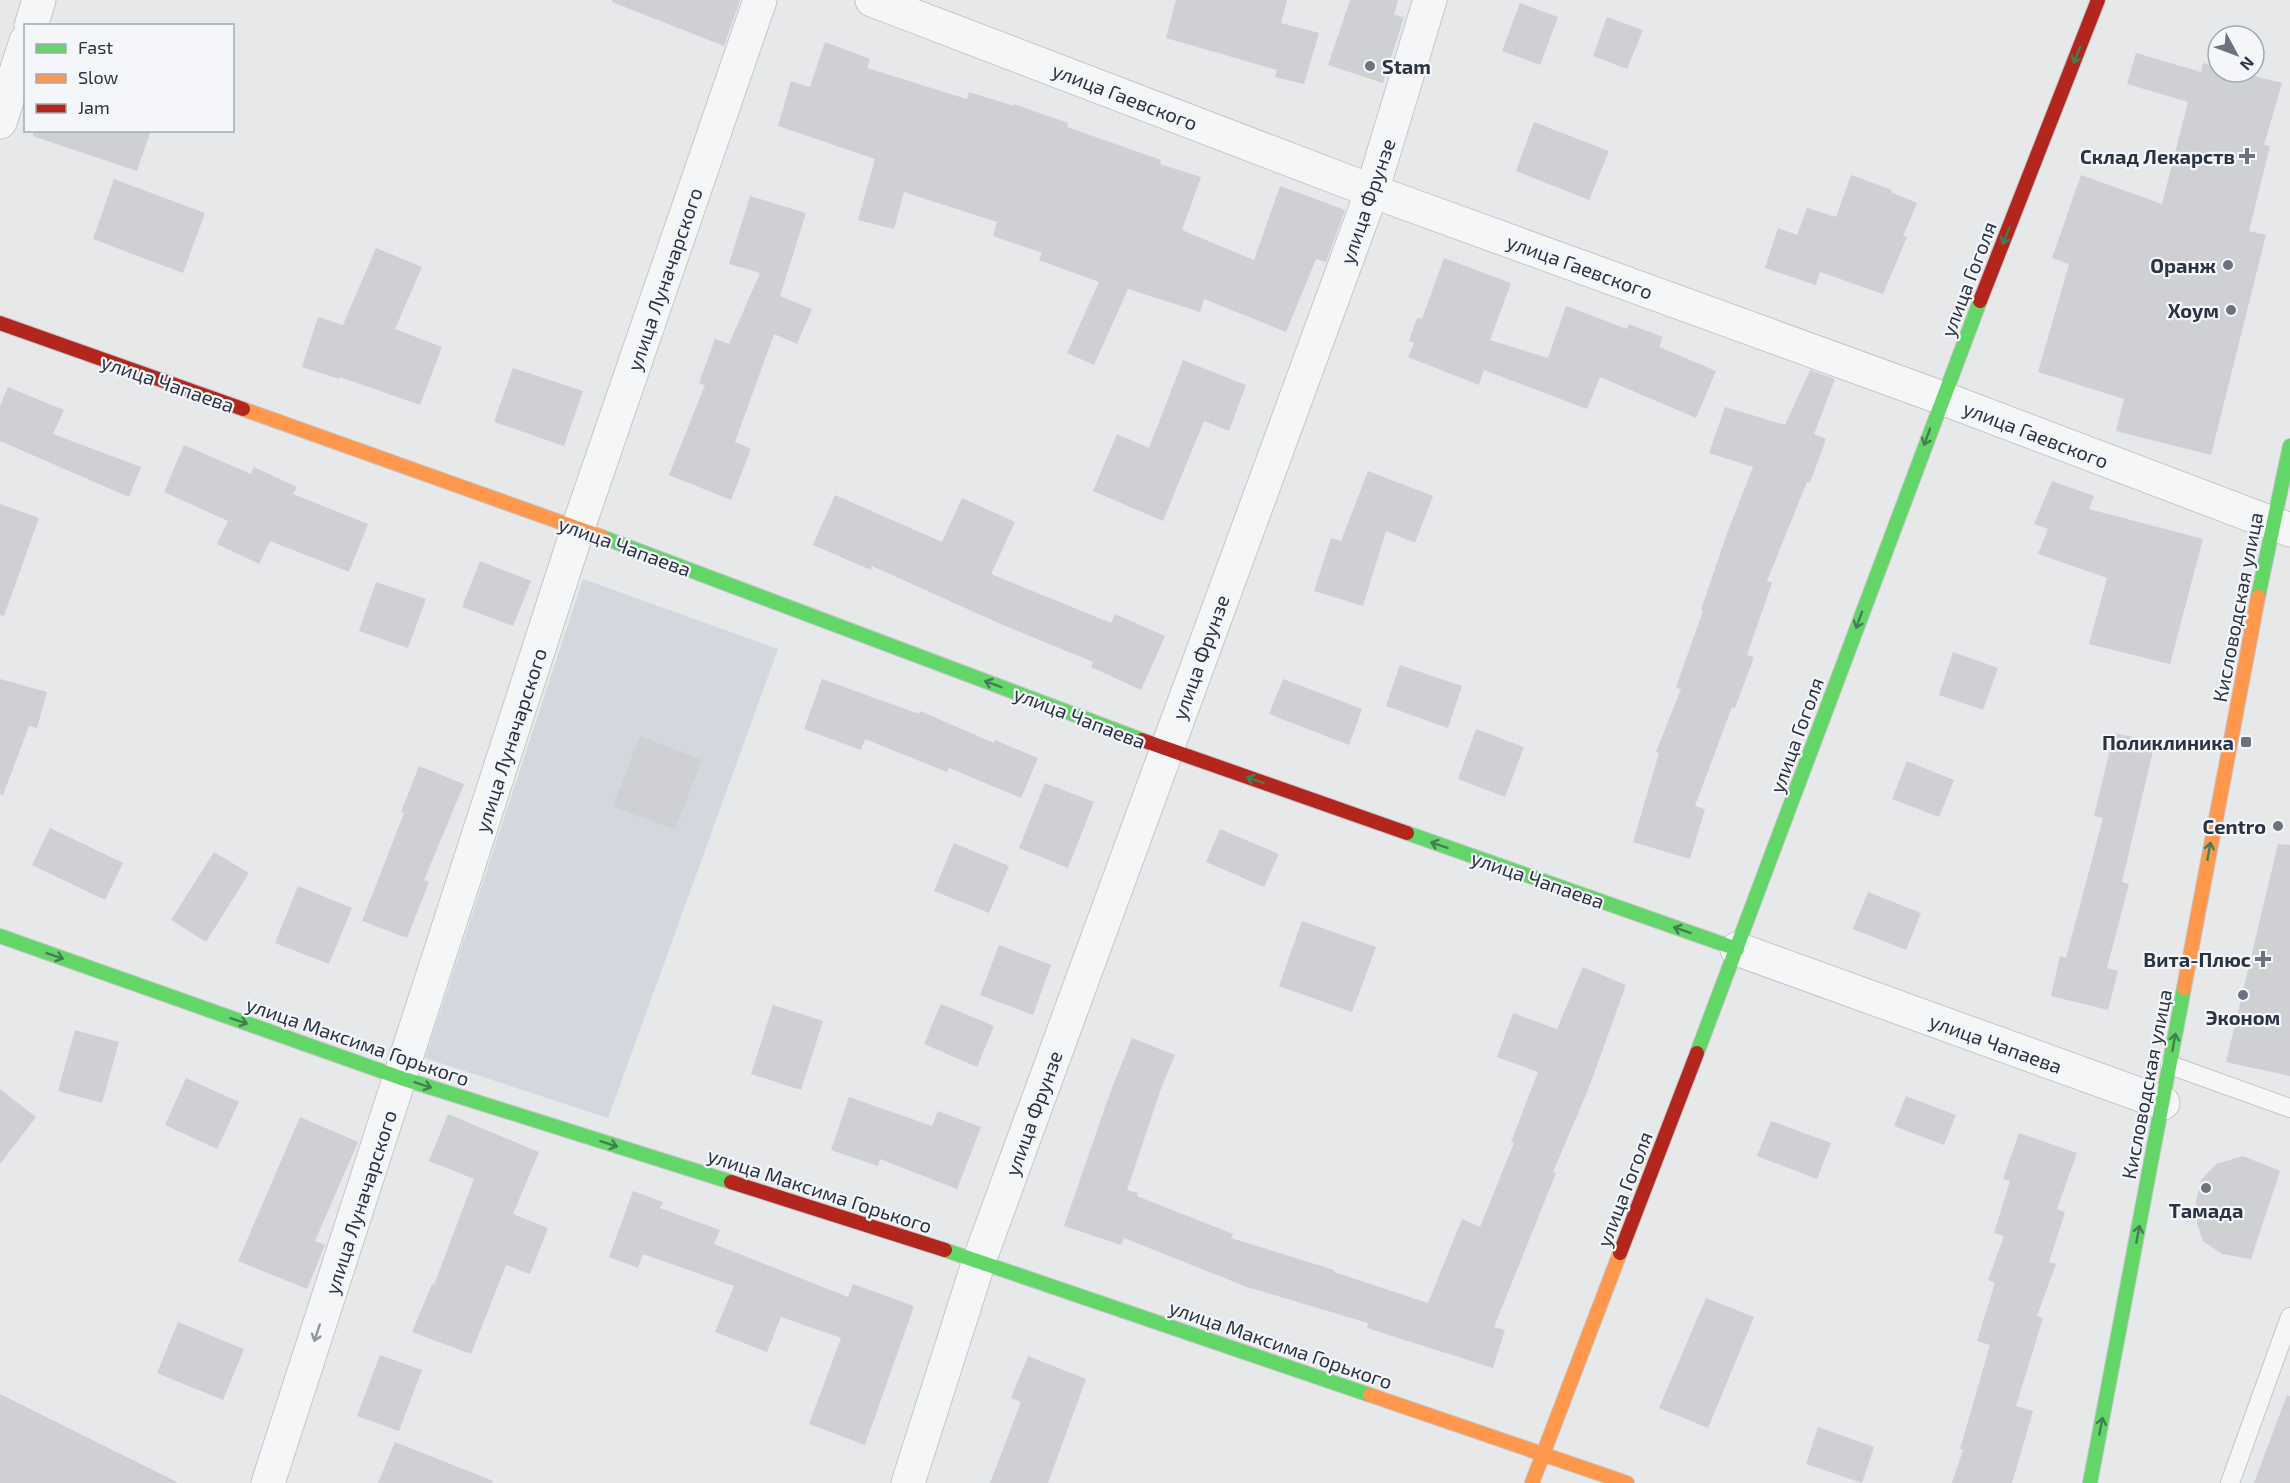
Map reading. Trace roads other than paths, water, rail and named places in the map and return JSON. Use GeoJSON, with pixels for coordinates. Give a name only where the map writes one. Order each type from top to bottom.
{"type":"FeatureCollection","features":[{"type":"Feature","properties":{"kind":"street"},"geometry":{"type":"LineString","coordinates":[[31,24],[39,0]]}},
{"type":"Feature","properties":{"kind":"street","name":"улица Луначарского"},"geometry":{"type":"LineString","coordinates":[[268,1483],[578,528],[760,0]]}},
{"type":"Feature","properties":{"kind":"street","name":"улица Гаевского"},"geometry":{"type":"LineString","coordinates":[[872,0],[1372,191],[1942,398],[2281,527]]}},
{"type":"Feature","properties":{"kind":"street","name":"улица Фрунзе"},"geometry":{"type":"LineString","coordinates":[[908,1483],[979,1261],[1372,191],[1430,0]]}},
{"type":"Feature","properties":{"kind":"street","name":"улица Гоголя"},"geometry":{"type":"LineString","coordinates":[[1532,1483],[1737,949],[1942,398],[2098,0]]}},
{"type":"Feature","properties":{"kind":"street"},"geometry":{"type":"LineString","coordinates":[[0,122],[24,47]]}},
{"type":"Feature","properties":{"kind":"street","name":"улица Чапаева"},"geometry":{"type":"LineString","coordinates":[[0,323],[578,528],[1166,749],[1737,949],[2163,1103]]}},
{"type":"Feature","properties":{"kind":"street","name":"Кисловодская улица"},"geometry":{"type":"LineString","coordinates":[[2090,1483],[2163,1103],[2213,825],[2281,527],[2290,446]]}},
{"type":"Feature","properties":{"kind":"street","name":"улица Максима Горького"},"geometry":{"type":"LineString","coordinates":[[0,936],[401,1078],[979,1261],[1627,1483]]}},
{"type":"Feature","properties":{"kind":"lane"},"geometry":{"type":"LineString","coordinates":[[2170,1065],[2290,1108]]}},
{"type":"Feature","properties":{"kind":"lane"},"geometry":{"type":"LineString","coordinates":[[2230,1483],[2290,1317]]}},
{"type":"Feature","properties":{"kind":"place","name":"Stam"},"geometry":{"type":"Point","coordinates":[1370,66]}},
{"type":"Feature","properties":{"kind":"place","name":"Склад Лекарств"},"geometry":{"type":"Point","coordinates":[2247,156]}},
{"type":"Feature","properties":{"kind":"place","name":"Оранж"},"geometry":{"type":"Point","coordinates":[2228,265]}},
{"type":"Feature","properties":{"kind":"place","name":"Хоум"},"geometry":{"type":"Point","coordinates":[2231,310]}},
{"type":"Feature","properties":{"kind":"place","name":"Поликлиника"},"geometry":{"type":"Point","coordinates":[2246,742]}},
{"type":"Feature","properties":{"kind":"place","name":"Centro"},"geometry":{"type":"Point","coordinates":[2278,826]}},
{"type":"Feature","properties":{"kind":"place","name":"Вита-Плюс"},"geometry":{"type":"Point","coordinates":[2263,959]}},
{"type":"Feature","properties":{"kind":"place","name":"Эконом"},"geometry":{"type":"Point","coordinates":[2243,995]}},
{"type":"Feature","properties":{"kind":"place","name":"Тамада"},"geometry":{"type":"Point","coordinates":[2206,1188]}}]}
